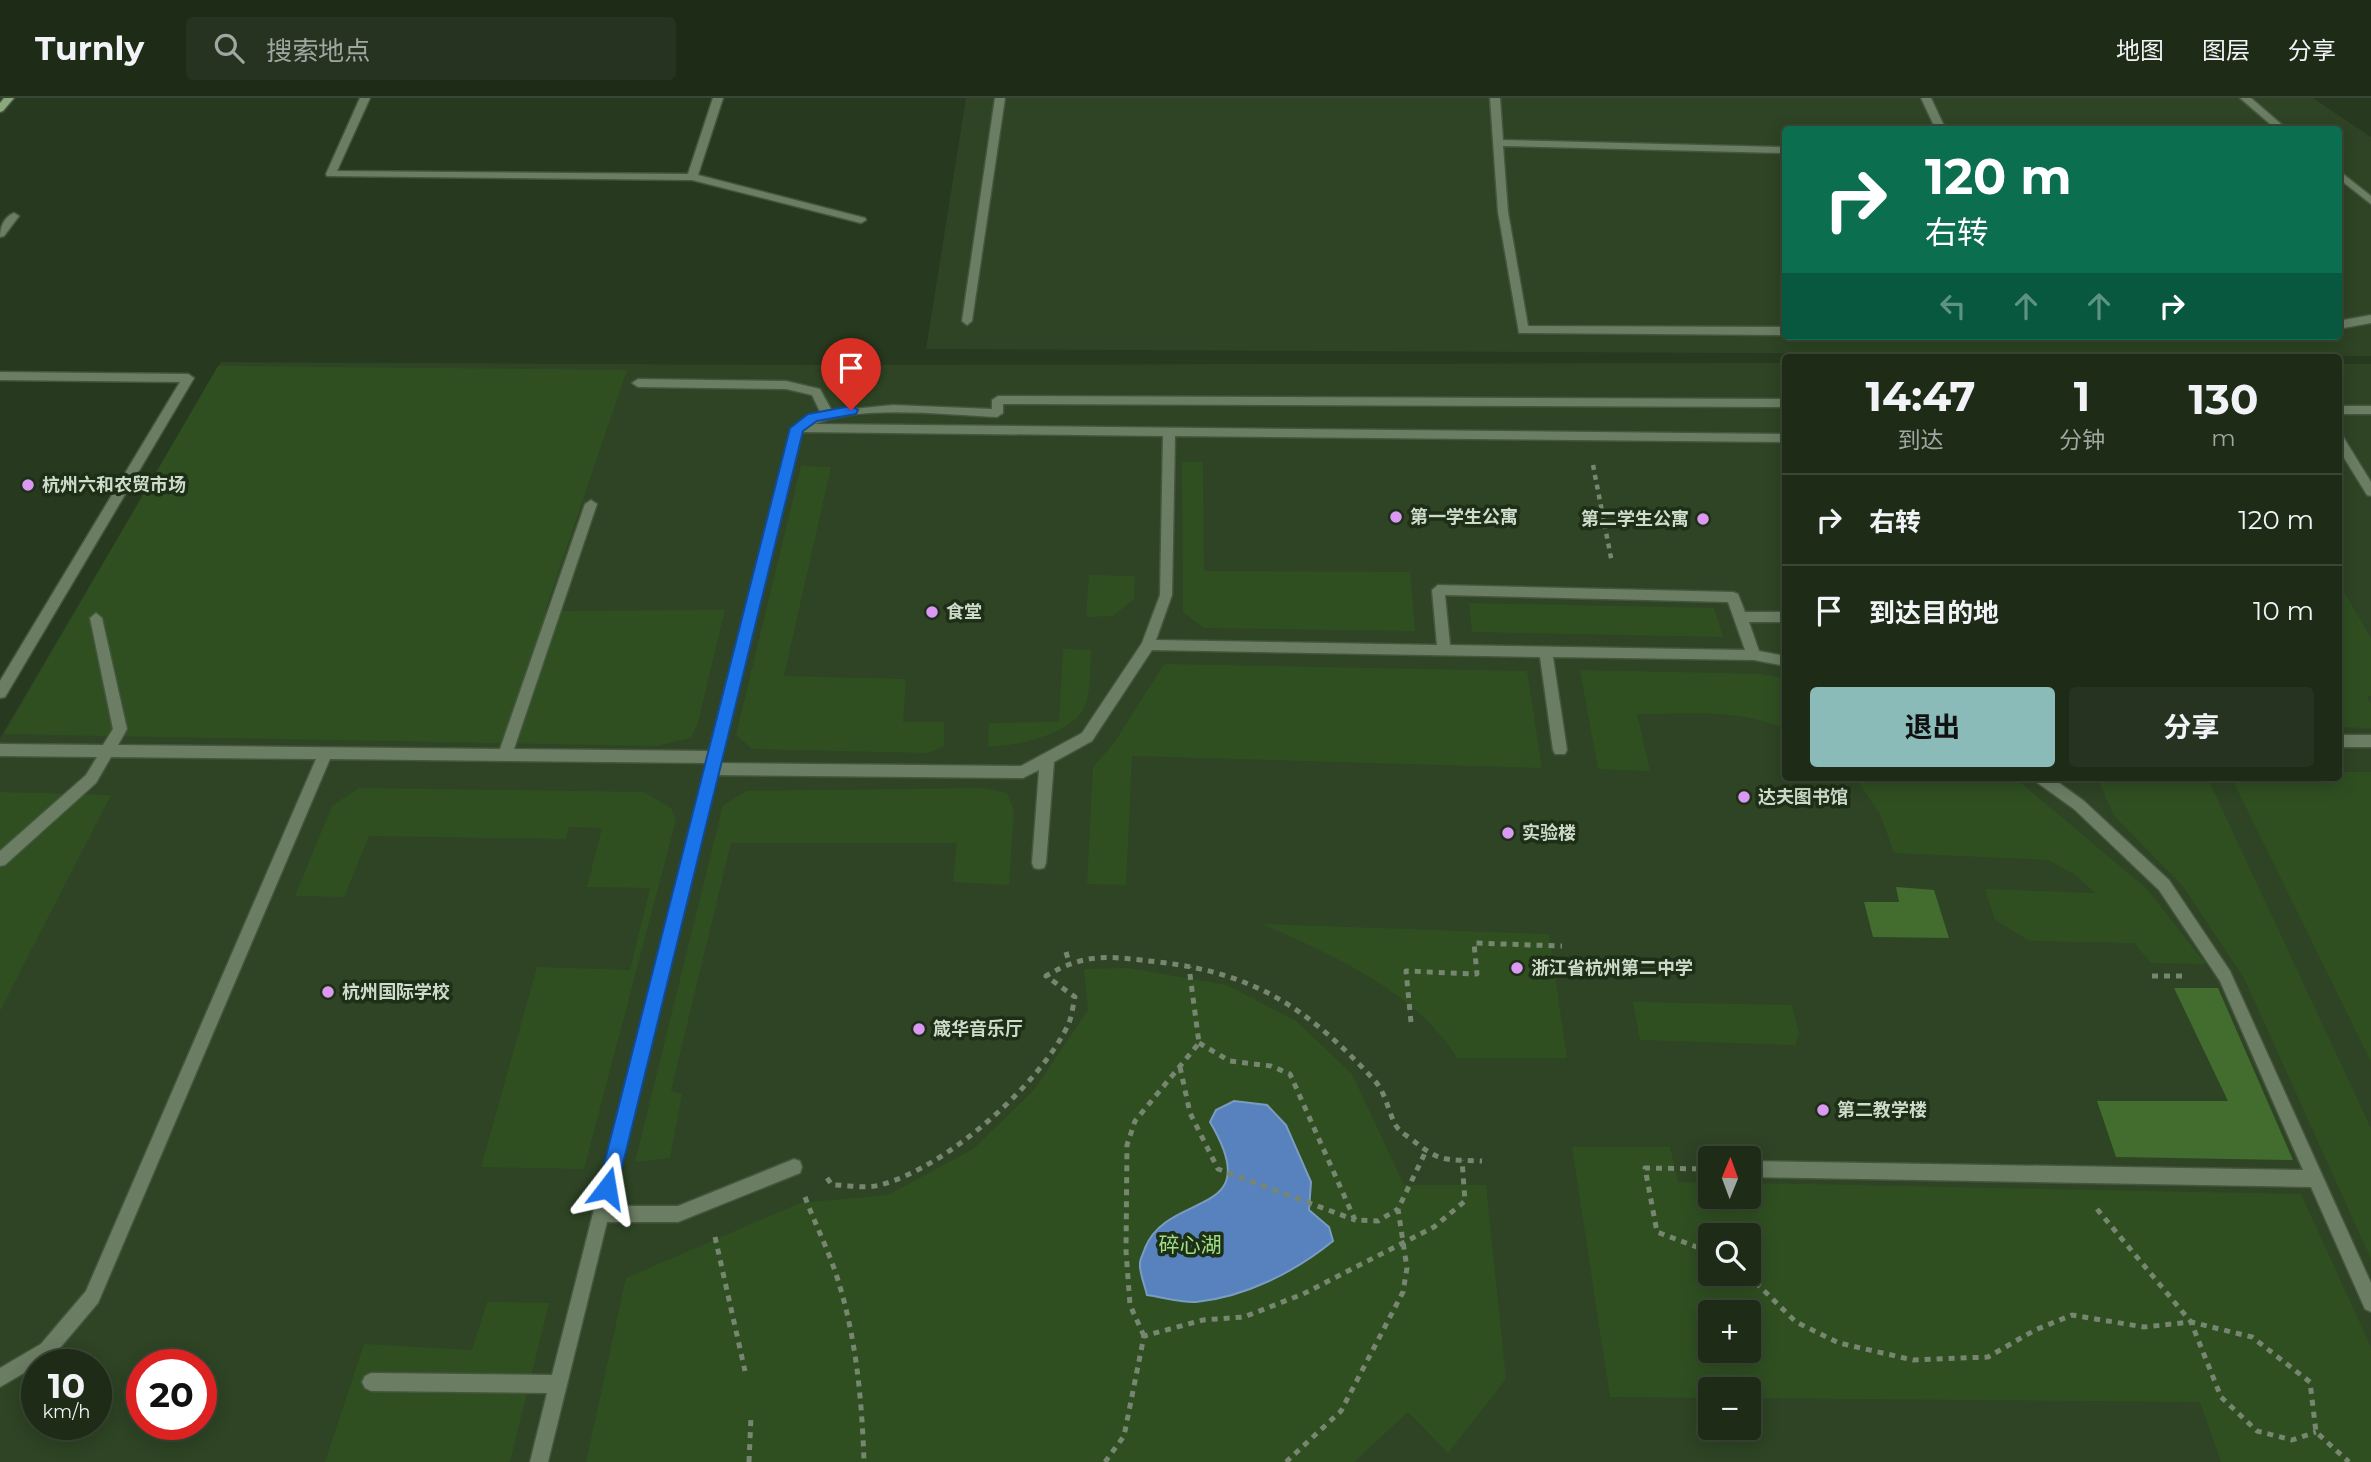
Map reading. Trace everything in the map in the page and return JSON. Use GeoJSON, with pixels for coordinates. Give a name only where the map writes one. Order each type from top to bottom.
{"type":"FeatureCollection","features":[{"type":"Feature","properties":{"kind":"street"},"geometry":{"type":"LineString","coordinates":[[0,109],[9,98]]}},
{"type":"Feature","properties":{"kind":"lane"},"geometry":{"type":"LineString","coordinates":[[365,98],[331,174],[692,177],[861,220]]}},
{"type":"Feature","properties":{"kind":"lane"},"geometry":{"type":"LineString","coordinates":[[692,177],[718,98]]}},
{"type":"Feature","properties":{"kind":"lane"},"geometry":{"type":"LineString","coordinates":[[967,321],[1000,98]]}},
{"type":"Feature","properties":{"kind":"lane"},"geometry":{"type":"LineString","coordinates":[[1495,98],[1503,212],[1523,330],[1782,331]]}},
{"type":"Feature","properties":{"kind":"lane"},"geometry":{"type":"LineString","coordinates":[[1926,98],[1939,126]]}},
{"type":"Feature","properties":{"kind":"lane"},"geometry":{"type":"LineString","coordinates":[[2245,98],[2279,126]]}},
{"type":"Feature","properties":{"kind":"lane"},"geometry":{"type":"LineString","coordinates":[[1498,143],[1782,150]]}},
{"type":"Feature","properties":{"kind":"lane"},"geometry":{"type":"LineString","coordinates":[[2342,176],[2371,201]]}},
{"type":"Feature","properties":{"kind":"lane"},"geometry":{"type":"LineString","coordinates":[[0,233],[14,216]]}},
{"type":"Feature","properties":{"kind":"lane"},"geometry":{"type":"LineString","coordinates":[[2342,325],[2371,319]]}},
{"type":"Feature","properties":{"kind":"lane"},"geometry":{"type":"LineString","coordinates":[[0,376],[188,378],[0,693]]}},
{"type":"Feature","properties":{"kind":"lane"},"geometry":{"type":"LineString","coordinates":[[638,383],[786,385],[816,392],[828,415]]}},
{"type":"Feature","properties":{"kind":"lane"},"geometry":{"type":"LineString","coordinates":[[539,1462],[797,428],[813,417],[851,410],[997,413],[998,400],[1782,403]]}},
{"type":"Feature","properties":{"kind":"lane"},"geometry":{"type":"LineString","coordinates":[[2342,410],[2371,411]]}},
{"type":"Feature","properties":{"kind":"lane"},"geometry":{"type":"LineString","coordinates":[[797,428],[1169,434],[1782,438]]}},
{"type":"Feature","properties":{"kind":"lane"},"geometry":{"type":"LineString","coordinates":[[0,750],[505,755],[1023,772],[1087,737],[1148,645],[1166,596],[1169,434]]}},
{"type":"Feature","properties":{"kind":"lane"},"geometry":{"type":"LineString","coordinates":[[2342,445],[2371,492]]}},
{"type":"Feature","properties":{"kind":"lane"},"geometry":{"type":"LineString","coordinates":[[505,755],[591,504]]}},
{"type":"Feature","properties":{"kind":"lane"},"geometry":{"type":"LineString","coordinates":[[1444,650],[1438,590],[1733,597],[1754,655]]}},
{"type":"Feature","properties":{"kind":"lane"},"geometry":{"type":"LineString","coordinates":[[1740,617],[1782,617]]}},
{"type":"Feature","properties":{"kind":"lane"},"geometry":{"type":"LineString","coordinates":[[0,860],[91,779],[120,729],[96,618]]}},
{"type":"Feature","properties":{"kind":"lane"},"geometry":{"type":"LineString","coordinates":[[1148,645],[1754,655],[1782,660]]}},
{"type":"Feature","properties":{"kind":"lane"},"geometry":{"type":"LineString","coordinates":[[1546,652],[1560,750]]}},
{"type":"Feature","properties":{"kind":"lane"},"geometry":{"type":"LineString","coordinates":[[2342,741],[2371,741]]}},
{"type":"Feature","properties":{"kind":"lane"},"geometry":{"type":"LineString","coordinates":[[0,1378],[47,1350],[92,1297],[326,755]]}},
{"type":"Feature","properties":{"kind":"lane"},"geometry":{"type":"LineString","coordinates":[[1039,863],[1047,759]]}},
{"type":"Feature","properties":{"kind":"lane"},"geometry":{"type":"LineString","coordinates":[[2046,781],[2079,805],[2164,884],[2225,976],[2371,1303]]}},
{"type":"Feature","properties":{"kind":"lane"},"geometry":{"type":"LineString","coordinates":[[601,1214],[678,1214],[794,1167]]}},
{"type":"Feature","properties":{"kind":"lane"},"geometry":{"type":"LineString","coordinates":[[1761,1169],[2316,1179]]}},
{"type":"Feature","properties":{"kind":"lane"},"geometry":{"type":"LineString","coordinates":[[371,1382],[558,1384]]}},
{"type":"Feature","properties":{"kind":"path"},"geometry":{"type":"LineString","coordinates":[[1588,437],[1617,594]]}},
{"type":"Feature","properties":{"kind":"path"},"geometry":{"type":"LineString","coordinates":[[1411,1022],[1406,971],[1476,974],[1474,943],[1562,946]]}},
{"type":"Feature","properties":{"kind":"path"},"geometry":{"type":"LineString","coordinates":[[1066,952],[1069,962]]}},
{"type":"Feature","properties":{"kind":"path"},"geometry":{"type":"LineString","coordinates":[[864,1462],[863,1416],[855,1357],[840,1286],[794,1167],[816,1161],[832,1185],[881,1185],[916,1170],[969,1135],[1019,1093],[1040,1068],[1076,1011],[1075,997],[1046,976],[1069,962],[1104,956],[1188,967],[1242,979],[1296,1007],[1332,1036],[1378,1084],[1396,1127],[1436,1159],[1482,1161]]}},
{"type":"Feature","properties":{"kind":"path"},"geometry":{"type":"LineString","coordinates":[[1105,1462],[1124,1436],[1144,1336],[1130,1305],[1126,1251],[1127,1145],[1135,1121],[1199,1043],[1188,967]]}},
{"type":"Feature","properties":{"kind":"path"},"geometry":{"type":"LineString","coordinates":[[1199,1043],[1231,1061],[1251,1065],[1278,1065],[1290,1074],[1355,1220]]}},
{"type":"Feature","properties":{"kind":"path"},"geometry":{"type":"LineString","coordinates":[[1179,1066],[1190,1113],[1218,1169],[1321,1209],[1355,1220],[1378,1221],[1398,1209],[1426,1151]]}},
{"type":"Feature","properties":{"kind":"path"},"geometry":{"type":"LineString","coordinates":[[1144,1336],[1203,1320],[1244,1317],[1303,1294],[1434,1227],[1465,1201],[1462,1160]]}},
{"type":"Feature","properties":{"kind":"path"},"geometry":{"type":"LineString","coordinates":[[1698,1169],[1645,1167],[1657,1232],[1698,1247]]}},
{"type":"Feature","properties":{"kind":"path"},"geometry":{"type":"LineString","coordinates":[[2072,1174],[2120,1240],[2191,1322],[2221,1397],[2257,1431],[2292,1440],[2316,1432]]}},
{"type":"Feature","properties":{"kind":"path"},"geometry":{"type":"LineString","coordinates":[[709,1202],[721,1275],[745,1371]]}},
{"type":"Feature","properties":{"kind":"path"},"geometry":{"type":"LineString","coordinates":[[1286,1462],[1342,1411],[1404,1292],[1407,1268],[1398,1209]]}},
{"type":"Feature","properties":{"kind":"path"},"geometry":{"type":"LineString","coordinates":[[1759,1286],[1796,1322],[1839,1343],[1913,1360],[1988,1357],[2035,1330],[2072,1315],[2144,1327],[2191,1322],[2252,1337],[2310,1382],[2315,1406],[2316,1432],[2349,1462]]}},
{"type":"Feature","properties":{"kind":"path"},"geometry":{"type":"LineString","coordinates":[[749,1462],[751,1416]]}},
{"type":"Feature","properties":{"kind":"shaded area"},"geometry":{"type":"Polygon","coordinates":[[[966,98],[2313,98],[2371,137],[2371,356],[926,349],[966,98]]]}},
{"type":"Feature","properties":{"kind":"shaded area","name":"浙江省杭州第二中学"},"geometry":{"type":"Polygon","coordinates":[[[221,362],[812,365],[1782,363],[1782,781],[2342,781],[2342,364],[2371,364],[2371,1462],[0,1462],[0,738],[221,362]]]}},
{"type":"Feature","properties":{"kind":"green space"},"geometry":{"type":"Polygon","coordinates":[[[218,366],[627,370],[545,611],[725,610],[698,722],[691,738],[656,746],[4,734],[218,366]]]}},
{"type":"Feature","properties":{"kind":"green space"},"geometry":{"type":"Polygon","coordinates":[[[1182,462],[1203,462],[1204,571],[1410,572],[1415,631],[1204,628],[1183,612],[1182,462]]]}},
{"type":"Feature","properties":{"kind":"green space"},"geometry":{"type":"Polygon","coordinates":[[[801,466],[831,467],[784,676],[906,679],[903,722],[944,722],[944,746],[929,753],[752,749],[736,735],[801,466]]]}},
{"type":"Feature","properties":{"kind":"green space"},"geometry":{"type":"Polygon","coordinates":[[[1089,575],[1135,576],[1134,599],[1113,616],[1086,617],[1089,575]]]}},
{"type":"Feature","properties":{"kind":"green space"},"geometry":{"type":"Polygon","coordinates":[[[2342,589],[2371,638],[2371,696],[2367,696],[2371,704],[2371,728],[2342,727],[2342,589]]]}},
{"type":"Feature","properties":{"kind":"green space"},"geometry":{"type":"Polygon","coordinates":[[[1469,603],[1714,608],[1723,637],[1472,632],[1469,603]]]}},
{"type":"Feature","properties":{"kind":"green space"},"geometry":{"type":"Polygon","coordinates":[[[1063,649],[1091,650],[1088,694],[1081,712],[1060,730],[1045,736],[1015,744],[988,747],[989,723],[1059,722],[1063,649]]]}},
{"type":"Feature","properties":{"kind":"green space"},"geometry":{"type":"Polygon","coordinates":[[[1164,664],[1527,671],[1542,768],[1132,756],[1126,885],[1087,884],[1093,767],[1114,743],[1164,664]]]}},
{"type":"Feature","properties":{"kind":"green space"},"geometry":{"type":"Polygon","coordinates":[[[1580,670],[1762,674],[1782,678],[1782,728],[1768,722],[1731,715],[1637,714],[1650,771],[1598,769],[1580,670]]]}},
{"type":"Feature","properties":{"kind":"green space"},"geometry":{"type":"Polygon","coordinates":[[[2342,772],[2371,772],[2371,1062],[2233,781],[2342,781],[2342,772]]]}},
{"type":"Feature","properties":{"kind":"green space"},"geometry":{"type":"Polygon","coordinates":[[[1858,781],[2019,781],[2146,888],[2206,964],[2151,963],[2134,943],[2030,941],[1995,920],[1985,889],[2095,893],[2076,875],[2048,860],[1894,853],[1880,814],[1858,781]]]}},
{"type":"Feature","properties":{"kind":"green space"},"geometry":{"type":"Polygon","coordinates":[[[2099,781],[2209,781],[2371,1128],[2371,1259],[2244,978],[2182,885],[2114,816],[2099,781]]]}},
{"type":"Feature","properties":{"kind":"green space"},"geometry":{"type":"Polygon","coordinates":[[[359,788],[644,792],[671,808],[676,820],[584,1169],[481,1167],[537,967],[630,970],[650,888],[587,887],[602,828],[569,827],[566,839],[369,836],[344,897],[295,896],[332,806],[359,788]]]}},
{"type":"Feature","properties":{"kind":"green space"},"geometry":{"type":"Polygon","coordinates":[[[983,788],[1007,793],[1014,811],[1009,885],[953,882],[957,843],[731,843],[671,1091],[682,1094],[670,1158],[635,1162],[723,805],[747,791],[983,788]]]}},
{"type":"Feature","properties":{"kind":"green space"},"geometry":{"type":"Polygon","coordinates":[[[0,792],[111,795],[0,1011],[0,792]]]}},
{"type":"Feature","properties":{"kind":"green space"},"geometry":{"type":"Polygon","coordinates":[[[1896,887],[1934,890],[1949,938],[1873,937],[1864,902],[1899,902],[1896,887]]]}},
{"type":"Feature","properties":{"kind":"green space"},"geometry":{"type":"Polygon","coordinates":[[[1263,924],[1549,934],[1567,1058],[1457,1058],[1419,1013],[1396,994],[1344,963],[1263,924]]]}},
{"type":"Feature","properties":{"kind":"green space","name":"碎心湖"},"geometry":{"type":"Polygon","coordinates":[[[1128,968],[1227,985],[1296,1021],[1352,1074],[1404,1185],[1486,1185],[1506,1379],[1448,1453],[1408,1412],[1354,1462],[586,1462],[626,1278],[800,1203],[888,1195],[973,1149],[1034,1090],[1088,1010],[1084,969],[1128,968]]]}},
{"type":"Feature","properties":{"kind":"green space"},"geometry":{"type":"Polygon","coordinates":[[[2174,988],[2218,988],[2293,1160],[2116,1157],[2097,1101],[2228,1101],[2174,988]]]}},
{"type":"Feature","properties":{"kind":"green space"},"geometry":{"type":"Polygon","coordinates":[[[1633,1002],[1792,1005],[1799,1034],[1795,1045],[1640,1040],[1633,1002]]]}},
{"type":"Feature","properties":{"kind":"green space"},"geometry":{"type":"Polygon","coordinates":[[[1572,1147],[1670,1147],[1678,1182],[1698,1183],[1698,1209],[1761,1209],[1761,1183],[2301,1194],[2371,1347],[2371,1462],[2221,1462],[2200,1402],[1761,1398],[1761,1377],[1698,1377],[1698,1398],[1610,1397],[1572,1147]]]}},
{"type":"Feature","properties":{"kind":"green space"},"geometry":{"type":"Polygon","coordinates":[[[487,1302],[549,1303],[510,1462],[325,1462],[364,1344],[472,1350],[487,1302]]]}},
{"type":"Feature","properties":{"kind":"water"},"geometry":{"type":"Polygon","coordinates":[[[1234,1101],[1267,1105],[1286,1125],[1311,1182],[1309,1210],[1329,1227],[1333,1241],[1286,1273],[1233,1295],[1190,1302],[1147,1295],[1140,1261],[1157,1230],[1173,1217],[1208,1200],[1221,1189],[1228,1175],[1225,1153],[1210,1122],[1216,1110],[1234,1101]]]}},
{"type":"Feature","properties":{"kind":"place","name":"杭州六和农贸市场"},"geometry":{"type":"Point","coordinates":[28,485]}},
{"type":"Feature","properties":{"kind":"place","name":"第一学生公寓"},"geometry":{"type":"Point","coordinates":[1396,517]}},
{"type":"Feature","properties":{"kind":"place","name":"第二学生公寓"},"geometry":{"type":"Point","coordinates":[1703,519]}},
{"type":"Feature","properties":{"kind":"place","name":"食堂"},"geometry":{"type":"Point","coordinates":[932,612]}},
{"type":"Feature","properties":{"kind":"place","name":"达夫图书馆"},"geometry":{"type":"Point","coordinates":[1744,797]}},
{"type":"Feature","properties":{"kind":"place","name":"实验楼"},"geometry":{"type":"Point","coordinates":[1508,833]}},
{"type":"Feature","properties":{"kind":"place","name":"浙江省杭州第二中学"},"geometry":{"type":"Point","coordinates":[1517,968]}},
{"type":"Feature","properties":{"kind":"place","name":"杭州国际学校"},"geometry":{"type":"Point","coordinates":[328,992]}},
{"type":"Feature","properties":{"kind":"place","name":"箴华音乐厅"},"geometry":{"type":"Point","coordinates":[919,1029]}},
{"type":"Feature","properties":{"kind":"place","name":"第二教学楼"},"geometry":{"type":"Point","coordinates":[1823,1110]}},
{"type":"Feature","properties":{"kind":"route"},"geometry":{"type":"LineString","coordinates":[[607,1188],[797,428],[813,417],[851,410]]}}]}
